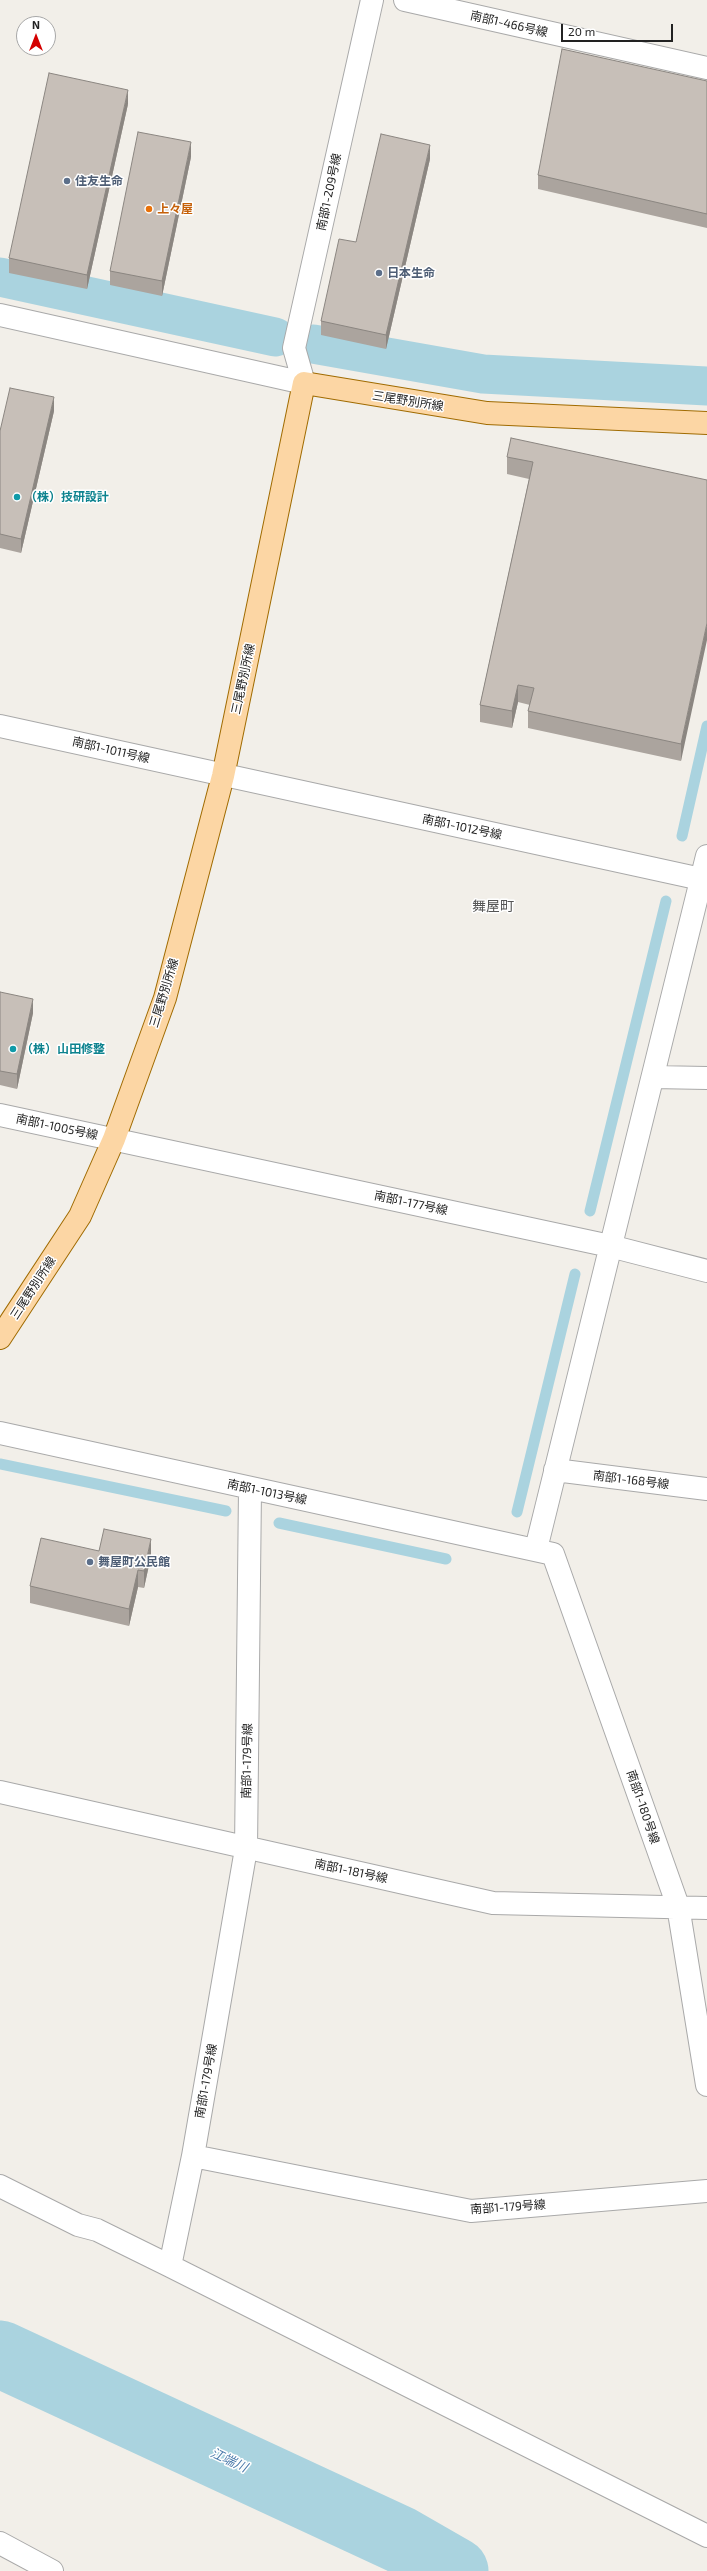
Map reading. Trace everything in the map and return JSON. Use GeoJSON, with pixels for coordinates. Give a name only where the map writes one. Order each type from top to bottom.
{"type":"FeatureCollection","features":[{"type":"Feature","properties":{"kind":"main road","name":"三尾野別所線"},"geometry":{"type":"LineString","coordinates":[[0,1338],[80,1216],[114,1140],[165,998],[223,776],[304,383],[487,413],[707,423]]}},
{"type":"Feature","properties":{"kind":"street","name":"南部1-209号線"},"geometry":{"type":"LineString","coordinates":[[304,383],[294,348],[372,0]]}},
{"type":"Feature","properties":{"kind":"street","name":"南部1-466号線"},"geometry":{"type":"LineString","coordinates":[[405,0],[707,68]]}},
{"type":"Feature","properties":{"kind":"street"},"geometry":{"type":"LineString","coordinates":[[0,315],[304,383]]}},
{"type":"Feature","properties":{"kind":"street","name":"南部1-1011号線"},"geometry":{"type":"LineString","coordinates":[[0,726],[223,776]]}},
{"type":"Feature","properties":{"kind":"street","name":"南部1-1012号線"},"geometry":{"type":"LineString","coordinates":[[223,776],[701,879]]}},
{"type":"Feature","properties":{"kind":"street"},"geometry":{"type":"LineString","coordinates":[[536,1549],[707,856]]}},
{"type":"Feature","properties":{"kind":"street"},"geometry":{"type":"LineString","coordinates":[[653,1077],[707,1078]]}},
{"type":"Feature","properties":{"kind":"street","name":"南部1-1005号線"},"geometry":{"type":"LineString","coordinates":[[0,1115],[114,1140]]}},
{"type":"Feature","properties":{"kind":"street","name":"南部1-177号線"},"geometry":{"type":"LineString","coordinates":[[114,1140],[610,1246],[707,1271]]}},
{"type":"Feature","properties":{"kind":"street","name":"南部1-1013号線"},"geometry":{"type":"LineString","coordinates":[[0,1433],[250,1489],[536,1549]]}},
{"type":"Feature","properties":{"kind":"street","name":"南部1-168号線"},"geometry":{"type":"LineString","coordinates":[[555,1470],[707,1489]]}},
{"type":"Feature","properties":{"kind":"street","name":"南部1-179号線"},"geometry":{"type":"LineString","coordinates":[[250,1489],[246,1849],[193,2156],[471,2210],[707,2191]]}},
{"type":"Feature","properties":{"kind":"street","name":"南部1-180号線"},"geometry":{"type":"LineString","coordinates":[[536,1549],[553,1554],[678,1906],[707,2085]]}},
{"type":"Feature","properties":{"kind":"street","name":"南部1-181号線"},"geometry":{"type":"LineString","coordinates":[[0,1792],[246,1849],[493,1903],[678,1906],[707,1908]]}},
{"type":"Feature","properties":{"kind":"street"},"geometry":{"type":"LineString","coordinates":[[170,2266],[193,2156]]}},
{"type":"Feature","properties":{"kind":"street"},"geometry":{"type":"LineString","coordinates":[[0,2186],[78,2225],[97,2230],[170,2266],[707,2536]]}},
{"type":"Feature","properties":{"kind":"street"},"geometry":{"type":"LineString","coordinates":[[0,2543],[52,2571]]}},
{"type":"Feature","properties":{"kind":"building"},"geometry":{"type":"Polygon","coordinates":[[[562,49],[707,81],[707,214],[538,175],[562,49]]]}},
{"type":"Feature","properties":{"kind":"building"},"geometry":{"type":"Polygon","coordinates":[[[49,73],[128,90],[87,275],[9,258],[49,73]]]}},
{"type":"Feature","properties":{"kind":"building"},"geometry":{"type":"Polygon","coordinates":[[[138,132],[191,142],[162,281],[110,271],[138,132]]]}},
{"type":"Feature","properties":{"kind":"building"},"geometry":{"type":"Polygon","coordinates":[[[381,134],[430,145],[386,335],[321,321],[339,239],[356,242],[381,134]]]}},
{"type":"Feature","properties":{"kind":"building","name":"（株）技研設計"},"geometry":{"type":"Polygon","coordinates":[[[10,388],[54,397],[21,539],[0,534],[0,431],[10,388]]]}},
{"type":"Feature","properties":{"kind":"building"},"geometry":{"type":"Polygon","coordinates":[[[511,438],[707,480],[707,623],[681,744],[528,711],[534,688],[518,685],[512,711],[480,705],[533,462],[507,457],[511,438]]]}},
{"type":"Feature","properties":{"kind":"building","name":"（株）山田修整"},"geometry":{"type":"Polygon","coordinates":[[[0,992],[33,999],[17,1074],[0,1071],[0,992]]]}},
{"type":"Feature","properties":{"kind":"building"},"geometry":{"type":"Polygon","coordinates":[[[104,1529],[151,1539],[144,1571],[138,1570],[129,1609],[30,1586],[41,1538],[99,1551],[104,1529]]]}},
{"type":"Feature","properties":{"kind":"waterway"},"geometry":{"type":"LineString","coordinates":[[0,277],[275,337]]}},
{"type":"Feature","properties":{"kind":"waterway"},"geometry":{"type":"LineString","coordinates":[[313,344],[483,374],[707,386]]}},
{"type":"Feature","properties":{"kind":"waterway"},"geometry":{"type":"LineString","coordinates":[[682,836],[707,726]]}},
{"type":"Feature","properties":{"kind":"waterway"},"geometry":{"type":"LineString","coordinates":[[590,1211],[666,901]]}},
{"type":"Feature","properties":{"kind":"waterway"},"geometry":{"type":"LineString","coordinates":[[517,1512],[575,1274]]}},
{"type":"Feature","properties":{"kind":"waterway"},"geometry":{"type":"LineString","coordinates":[[0,1464],[226,1511]]}},
{"type":"Feature","properties":{"kind":"waterway"},"geometry":{"type":"LineString","coordinates":[[279,1523],[446,1559]]}},
{"type":"Feature","properties":{"kind":"waterway","name":"江端川"},"geometry":{"type":"LineString","coordinates":[[0,2354],[401,2540],[455,2571]]}},
{"type":"Feature","properties":{"kind":"place","name":"住友生命"},"geometry":{"type":"Point","coordinates":[67,181]}},
{"type":"Feature","properties":{"kind":"place","name":"上々屋"},"geometry":{"type":"Point","coordinates":[149,209]}},
{"type":"Feature","properties":{"kind":"place","name":"日本生命"},"geometry":{"type":"Point","coordinates":[379,273]}},
{"type":"Feature","properties":{"kind":"place","name":"（株）技研設計"},"geometry":{"type":"Point","coordinates":[17,497]}},
{"type":"Feature","properties":{"kind":"place","name":"（株）山田修整"},"geometry":{"type":"Point","coordinates":[13,1049]}},
{"type":"Feature","properties":{"kind":"place","name":"舞屋町公民館"},"geometry":{"type":"Point","coordinates":[90,1562]}},
{"type":"Feature","properties":{"kind":"district","name":"舞屋町"},"geometry":{"type":"Point","coordinates":[493,906]}}]}
